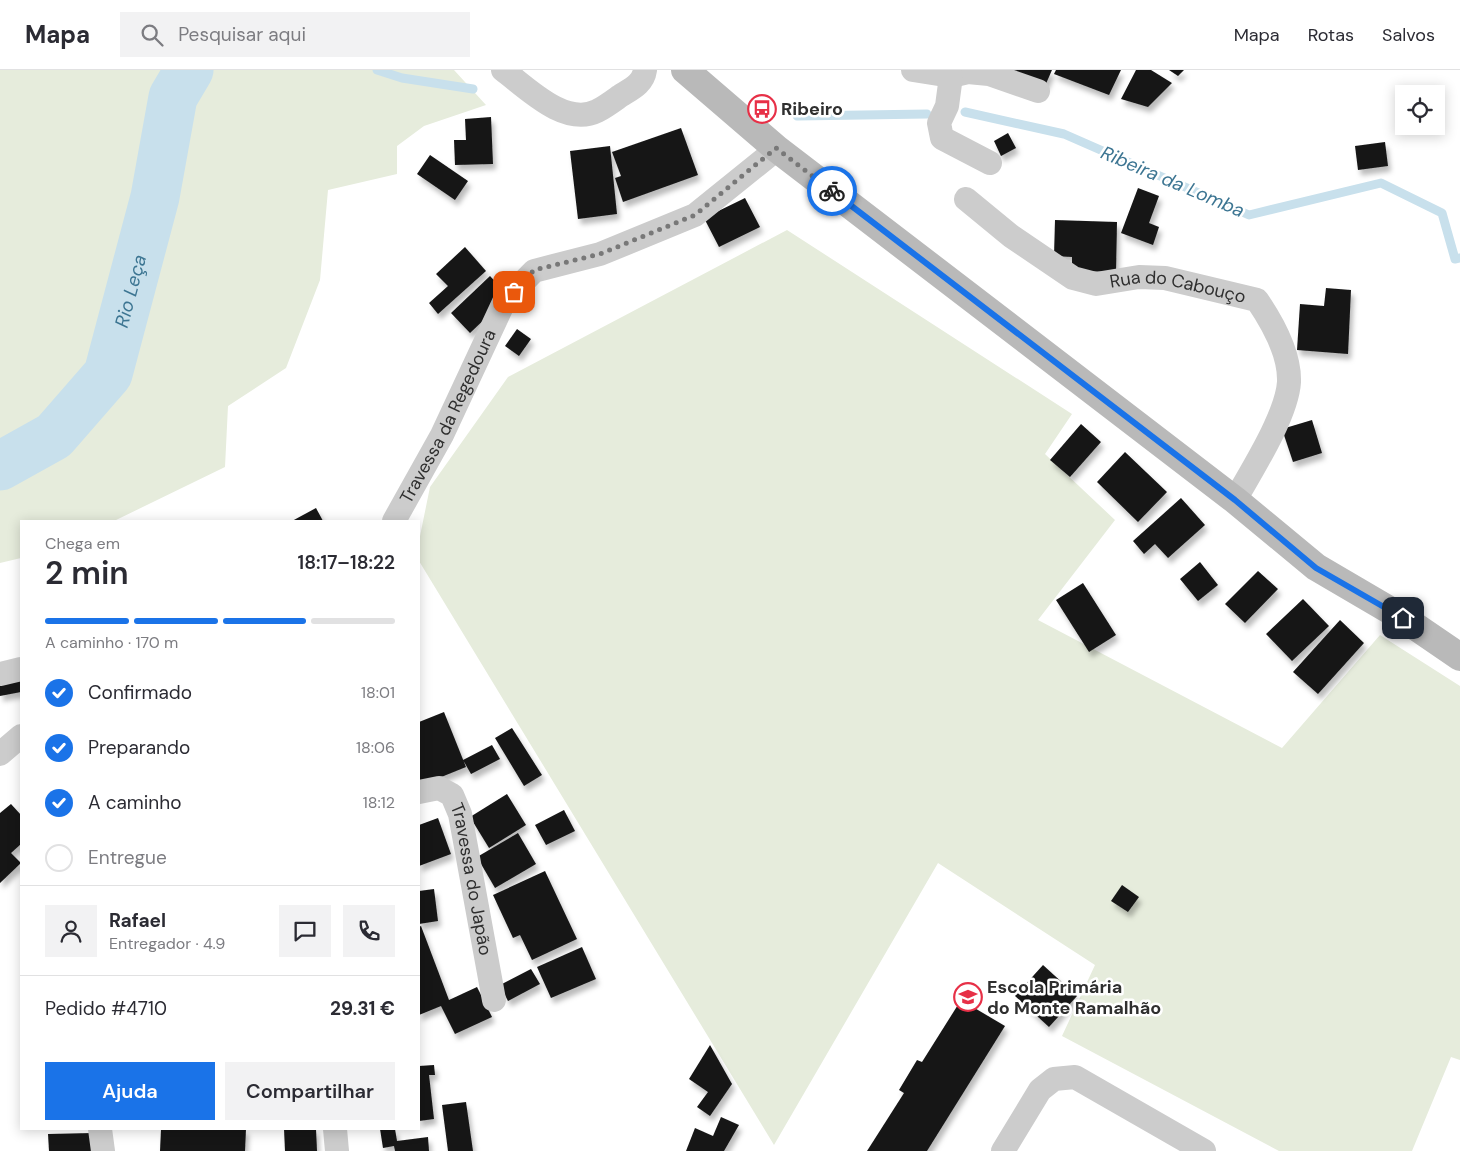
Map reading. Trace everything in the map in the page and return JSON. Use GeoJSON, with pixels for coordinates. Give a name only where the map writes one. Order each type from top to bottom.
{"type":"FeatureCollection","features":[{"type":"Feature","properties":{"kind":"main road"},"geometry":{"type":"LineString","coordinates":[[684,70],[776,148],[1235,500],[1316,568],[1403,618],[1460,657]]}},
{"type":"Feature","properties":{"kind":"main road"},"geometry":{"type":"LineString","coordinates":[[1403,618],[1460,634]]}},
{"type":"Feature","properties":{"kind":"street"},"geometry":{"type":"LineString","coordinates":[[503,70],[549,106],[578,115],[596,112],[644,78],[646,70]]}},
{"type":"Feature","properties":{"kind":"street"},"geometry":{"type":"LineString","coordinates":[[913,70],[951,76],[968,72],[989,74],[1038,90]]}},
{"type":"Feature","properties":{"kind":"street"},"geometry":{"type":"LineString","coordinates":[[951,76],[947,106],[939,123],[942,138],[990,163]]}},
{"type":"Feature","properties":{"kind":"street","name":"Travessa da Regedoura"},"geometry":{"type":"LineString","coordinates":[[395,520],[442,435],[504,302],[534,270],[600,254],[695,215],[776,148]]}},
{"type":"Feature","properties":{"kind":"street","name":"Rua do Cabouço"},"geometry":{"type":"LineString","coordinates":[[966,199],[1012,236],[1072,278],[1096,284],[1139,277],[1165,278],[1257,300],[1279,336],[1289,381],[1284,404],[1267,441],[1235,500]]}},
{"type":"Feature","properties":{"kind":"street"},"geometry":{"type":"LineString","coordinates":[[0,674],[20,669]]}},
{"type":"Feature","properties":{"kind":"street"},"geometry":{"type":"LineString","coordinates":[[0,754],[20,737]]}},
{"type":"Feature","properties":{"kind":"street","name":"Travessa do Japão"},"geometry":{"type":"LineString","coordinates":[[420,792],[440,788],[452,795],[460,814],[494,1000]]}},
{"type":"Feature","properties":{"kind":"street"},"geometry":{"type":"LineString","coordinates":[[1003,1151],[1040,1090],[1054,1079],[1075,1077],[1204,1151]]}},
{"type":"Feature","properties":{"kind":"street"},"geometry":{"type":"LineString","coordinates":[[100,1130],[103,1151]]}},
{"type":"Feature","properties":{"kind":"street"},"geometry":{"type":"LineString","coordinates":[[335,1130],[337,1151]]}},
{"type":"Feature","properties":{"kind":"green space"},"geometry":{"type":"Polygon","coordinates":[[[0,70],[454,70],[486,105],[424,126],[397,146],[397,174],[328,190],[320,280],[286,368],[228,406],[225,467],[116,520],[20,520],[20,558],[0,563],[0,70]]]}},
{"type":"Feature","properties":{"kind":"green space"},"geometry":{"type":"Polygon","coordinates":[[[787,230],[1072,414],[1045,454],[1115,520],[1038,620],[1282,748],[1380,635],[1460,686],[1460,1060],[1451,1057],[1412,1151],[1279,1151],[1062,1036],[1095,965],[938,863],[774,1145],[420,563],[420,536],[430,487],[508,377],[787,230]]]}},
{"type":"Feature","properties":{"kind":"building"},"geometry":{"type":"Polygon","coordinates":[[[1014,70],[1052,70],[1045,86],[1012,75],[1014,70]]]}},
{"type":"Feature","properties":{"kind":"building"},"geometry":{"type":"Polygon","coordinates":[[[1056,70],[1121,70],[1109,95],[1054,74],[1056,70]]]}},
{"type":"Feature","properties":{"kind":"building"},"geometry":{"type":"Polygon","coordinates":[[[1136,70],[1151,70],[1172,83],[1148,107],[1121,99],[1136,70]]]}},
{"type":"Feature","properties":{"kind":"building"},"geometry":{"type":"Polygon","coordinates":[[[1169,70],[1184,70],[1178,76],[1169,70]]]}},
{"type":"Feature","properties":{"kind":"building"},"geometry":{"type":"Polygon","coordinates":[[[491,117],[493,164],[455,165],[454,140],[466,140],[465,119],[491,117]]]}},
{"type":"Feature","properties":{"kind":"building"},"geometry":{"type":"Polygon","coordinates":[[[681,128],[698,175],[623,202],[615,178],[621,176],[612,152],[681,128]]]}},
{"type":"Feature","properties":{"kind":"building"},"geometry":{"type":"Polygon","coordinates":[[[1008,133],[1016,148],[1001,156],[994,141],[1008,133]]]}},
{"type":"Feature","properties":{"kind":"building"},"geometry":{"type":"Polygon","coordinates":[[[1385,142],[1388,166],[1358,170],[1355,146],[1385,142]]]}},
{"type":"Feature","properties":{"kind":"building"},"geometry":{"type":"Polygon","coordinates":[[[610,146],[617,214],[578,219],[570,151],[610,146]]]}},
{"type":"Feature","properties":{"kind":"building"},"geometry":{"type":"Polygon","coordinates":[[[430,155],[468,181],[455,200],[417,174],[430,155]]]}},
{"type":"Feature","properties":{"kind":"building"},"geometry":{"type":"Polygon","coordinates":[[[1138,188],[1159,196],[1149,223],[1159,227],[1153,245],[1121,233],[1138,188]]]}},
{"type":"Feature","properties":{"kind":"building"},"geometry":{"type":"Polygon","coordinates":[[[745,198],[760,227],[719,247],[704,218],[745,198]]]}},
{"type":"Feature","properties":{"kind":"building"},"geometry":{"type":"Polygon","coordinates":[[[1055,220],[1117,222],[1116,272],[1072,271],[1072,257],[1054,256],[1055,220]]]}},
{"type":"Feature","properties":{"kind":"building"},"geometry":{"type":"Polygon","coordinates":[[[465,247],[486,271],[438,314],[429,303],[448,286],[436,274],[465,247]]]}},
{"type":"Feature","properties":{"kind":"building"},"geometry":{"type":"Polygon","coordinates":[[[490,276],[509,296],[470,333],[451,313],[490,276]]]}},
{"type":"Feature","properties":{"kind":"building"},"geometry":{"type":"Polygon","coordinates":[[[1326,288],[1351,290],[1348,354],[1297,350],[1300,304],[1324,306],[1326,288]]]}},
{"type":"Feature","properties":{"kind":"building"},"geometry":{"type":"Polygon","coordinates":[[[517,329],[531,339],[519,356],[505,346],[517,329]]]}},
{"type":"Feature","properties":{"kind":"building"},"geometry":{"type":"Polygon","coordinates":[[[1312,420],[1322,453],[1293,462],[1282,429],[1312,420]]]}},
{"type":"Feature","properties":{"kind":"building"},"geometry":{"type":"Polygon","coordinates":[[[1081,424],[1101,442],[1070,477],[1050,460],[1081,424]]]}},
{"type":"Feature","properties":{"kind":"building"},"geometry":{"type":"Polygon","coordinates":[[[1125,452],[1167,492],[1138,522],[1097,482],[1125,452]]]}},
{"type":"Feature","properties":{"kind":"building"},"geometry":{"type":"Polygon","coordinates":[[[1181,498],[1205,525],[1168,558],[1155,544],[1144,554],[1133,541],[1181,498]]]}},
{"type":"Feature","properties":{"kind":"building"},"geometry":{"type":"Polygon","coordinates":[[[316,508],[322,520],[294,520],[316,508]]]}},
{"type":"Feature","properties":{"kind":"building"},"geometry":{"type":"Polygon","coordinates":[[[1200,562],[1218,585],[1198,601],[1180,579],[1200,562]]]}},
{"type":"Feature","properties":{"kind":"building"},"geometry":{"type":"Polygon","coordinates":[[[1258,571],[1278,589],[1245,623],[1225,604],[1258,571]]]}},
{"type":"Feature","properties":{"kind":"building"},"geometry":{"type":"Polygon","coordinates":[[[1083,583],[1116,635],[1089,652],[1056,600],[1083,583]]]}},
{"type":"Feature","properties":{"kind":"building"},"geometry":{"type":"Polygon","coordinates":[[[1303,599],[1329,626],[1292,661],[1266,634],[1303,599]]]}},
{"type":"Feature","properties":{"kind":"building"},"geometry":{"type":"Polygon","coordinates":[[[1340,620],[1364,643],[1318,694],[1293,672],[1340,620]]]}},
{"type":"Feature","properties":{"kind":"building"},"geometry":{"type":"Polygon","coordinates":[[[20,676],[20,692],[0,696],[0,680],[20,676]]]}},
{"type":"Feature","properties":{"kind":"building"},"geometry":{"type":"Polygon","coordinates":[[[444,712],[466,767],[420,786],[420,722],[444,712]]]}},
{"type":"Feature","properties":{"kind":"building"},"geometry":{"type":"Polygon","coordinates":[[[512,728],[542,775],[524,786],[495,738],[512,728]]]}},
{"type":"Feature","properties":{"kind":"building"},"geometry":{"type":"Polygon","coordinates":[[[492,745],[500,759],[471,774],[463,760],[492,745]]]}},
{"type":"Feature","properties":{"kind":"building"},"geometry":{"type":"Polygon","coordinates":[[[507,794],[526,825],[489,848],[470,817],[507,794]]]}},
{"type":"Feature","properties":{"kind":"building"},"geometry":{"type":"Polygon","coordinates":[[[11,804],[20,814],[20,845],[11,853],[20,864],[0,883],[0,813],[11,804]]]}},
{"type":"Feature","properties":{"kind":"building"},"geometry":{"type":"Polygon","coordinates":[[[564,810],[575,831],[546,845],[535,825],[564,810]]]}},
{"type":"Feature","properties":{"kind":"building"},"geometry":{"type":"Polygon","coordinates":[[[438,818],[451,854],[420,866],[420,825],[438,818]]]}},
{"type":"Feature","properties":{"kind":"building"},"geometry":{"type":"Polygon","coordinates":[[[518,833],[536,864],[495,888],[477,857],[518,833]]]}},
{"type":"Feature","properties":{"kind":"building"},"geometry":{"type":"Polygon","coordinates":[[[545,871],[577,939],[532,960],[520,935],[513,938],[493,895],[545,871]]]}},
{"type":"Feature","properties":{"kind":"building"},"geometry":{"type":"Polygon","coordinates":[[[1122,885],[1139,897],[1128,912],[1111,901],[1122,885]]]}},
{"type":"Feature","properties":{"kind":"building"},"geometry":{"type":"Polygon","coordinates":[[[434,889],[438,921],[420,924],[420,891],[434,889]]]}},
{"type":"Feature","properties":{"kind":"building"},"geometry":{"type":"Polygon","coordinates":[[[420,926],[449,1000],[477,987],[492,1017],[455,1034],[441,1006],[420,1015],[420,926]]]}},
{"type":"Feature","properties":{"kind":"building"},"geometry":{"type":"Polygon","coordinates":[[[582,947],[596,979],[551,998],[537,967],[582,947]]]}},
{"type":"Feature","properties":{"kind":"building"},"geometry":{"type":"Polygon","coordinates":[[[1043,965],[1077,996],[1049,1027],[1015,996],[1043,965]]]}},
{"type":"Feature","properties":{"kind":"building"},"geometry":{"type":"Polygon","coordinates":[[[531,969],[540,984],[508,1001],[500,985],[531,969]]]}},
{"type":"Feature","properties":{"kind":"building"},"geometry":{"type":"Polygon","coordinates":[[[961,1000],[1005,1026],[927,1151],[867,1151],[904,1093],[899,1090],[917,1060],[922,1062],[961,1000]]]}},
{"type":"Feature","properties":{"kind":"building"},"geometry":{"type":"Polygon","coordinates":[[[710,1045],[732,1084],[710,1116],[697,1107],[708,1092],[689,1079],[710,1045]]]}},
{"type":"Feature","properties":{"kind":"building"},"geometry":{"type":"Polygon","coordinates":[[[434,1065],[435,1075],[429,1075],[434,1119],[420,1121],[420,1066],[434,1065]]]}},
{"type":"Feature","properties":{"kind":"building"},"geometry":{"type":"Polygon","coordinates":[[[466,1102],[473,1151],[448,1151],[442,1105],[466,1102]]]}},
{"type":"Feature","properties":{"kind":"building"},"geometry":{"type":"Polygon","coordinates":[[[721,1117],[739,1125],[724,1151],[686,1151],[695,1128],[713,1136],[721,1117]]]}},
{"type":"Feature","properties":{"kind":"building"},"geometry":{"type":"Polygon","coordinates":[[[161,1130],[246,1130],[245,1151],[160,1151],[161,1130]]]}},
{"type":"Feature","properties":{"kind":"building"},"geometry":{"type":"Polygon","coordinates":[[[284,1130],[316,1130],[317,1151],[285,1151],[284,1130]]]}},
{"type":"Feature","properties":{"kind":"building"},"geometry":{"type":"Polygon","coordinates":[[[380,1130],[395,1130],[397,1141],[428,1137],[429,1151],[395,1151],[394,1146],[383,1148],[380,1130]]]}},
{"type":"Feature","properties":{"kind":"building"},"geometry":{"type":"Polygon","coordinates":[[[92,1133],[92,1151],[49,1151],[48,1134],[92,1133]]]}},
{"type":"Feature","properties":{"kind":"waterway","name":"Rio Leça"},"geometry":{"type":"LineString","coordinates":[[0,466],[54,436],[108,374],[155,197],[173,97],[189,70]]}},
{"type":"Feature","properties":{"kind":"waterway","name":"Ribeira da Lomba"},"geometry":{"type":"LineString","coordinates":[[377,70],[402,78],[473,89]]}},
{"type":"Feature","properties":{"kind":"waterway","name":"Ribeira da Lomba"},"geometry":{"type":"LineString","coordinates":[[965,112],[1064,134],[1249,215],[1381,183],[1442,213],[1455,259],[1460,258]]}},
{"type":"Feature","properties":{"kind":"waterway","name":"Ribeira da Lomba"},"geometry":{"type":"LineString","coordinates":[[797,116],[927,114]]}},
{"type":"Feature","properties":{"kind":"way so far"},"geometry":{"type":"LineString","coordinates":[[514,292],[534,270],[600,254],[695,215],[776,148],[832,191]]}},
{"type":"Feature","properties":{"kind":"place","name":"Ribeiro"},"geometry":{"type":"Point","coordinates":[762,109]}},
{"type":"Feature","properties":{"kind":"place","name":"Escola Primária do Monte Ramalhão"},"geometry":{"type":"Point","coordinates":[968,997]}},
{"type":"Feature","properties":{"kind":"route"},"geometry":{"type":"LineString","coordinates":[[832,191],[1235,500],[1316,568],[1403,618]]}}]}
